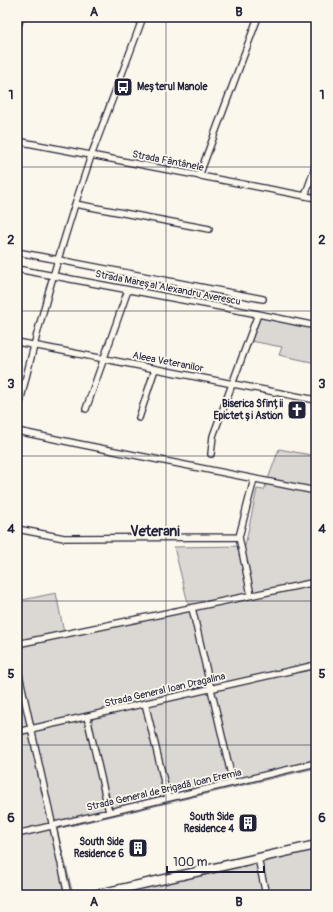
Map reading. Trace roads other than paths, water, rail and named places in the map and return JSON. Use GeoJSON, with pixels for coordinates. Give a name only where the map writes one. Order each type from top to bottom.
{"type":"FeatureCollection","features":[{"type":"Feature","properties":{"kind":"main road"},"geometry":{"type":"LineString","coordinates":[[94,895],[316,845]]}},
{"type":"Feature","properties":{"kind":"street"},"geometry":{"type":"LineString","coordinates":[[17,29],[22,17]]}},
{"type":"Feature","properties":{"kind":"street"},"geometry":{"type":"LineString","coordinates":[[17,412],[53,276],[75,204],[143,17]]}},
{"type":"Feature","properties":{"kind":"street"},"geometry":{"type":"LineString","coordinates":[[199,176],[258,17]]}},
{"type":"Feature","properties":{"kind":"street","name":"Strada Fântânele"},"geometry":{"type":"LineString","coordinates":[[17,141],[316,198]]}},
{"type":"Feature","properties":{"kind":"street"},"geometry":{"type":"LineString","coordinates":[[305,196],[316,165]]}},
{"type":"Feature","properties":{"kind":"street"},"geometry":{"type":"LineString","coordinates":[[75,204],[209,229]]}},
{"type":"Feature","properties":{"kind":"street","name":"Strada Mareșal Alexandru Averescu"},"geometry":{"type":"LineString","coordinates":[[17,252],[263,299]]}},
{"type":"Feature","properties":{"kind":"street","name":"Strada Mareșal Alexandru Averescu"},"geometry":{"type":"LineString","coordinates":[[17,269],[316,326]]}},
{"type":"Feature","properties":{"kind":"street"},"geometry":{"type":"LineString","coordinates":[[86,409],[128,290]]}},
{"type":"Feature","properties":{"kind":"street"},"geometry":{"type":"LineString","coordinates":[[211,454],[214,436],[258,314]]}},
{"type":"Feature","properties":{"kind":"street","name":"Aleea Veteranilor"},"geometry":{"type":"LineString","coordinates":[[17,342],[316,400]]}},
{"type":"Feature","properties":{"kind":"street"},"geometry":{"type":"LineString","coordinates":[[140,418],[156,369]]}},
{"type":"Feature","properties":{"kind":"street"},"geometry":{"type":"LineString","coordinates":[[17,431],[316,491]]}},
{"type":"Feature","properties":{"kind":"street"},"geometry":{"type":"LineString","coordinates":[[251,595],[239,537],[254,479]]}},
{"type":"Feature","properties":{"kind":"street"},"geometry":{"type":"LineString","coordinates":[[17,529],[64,538],[239,537]]}},
{"type":"Feature","properties":{"kind":"street"},"geometry":{"type":"LineString","coordinates":[[17,644],[316,582]]}},
{"type":"Feature","properties":{"kind":"street"},"geometry":{"type":"LineString","coordinates":[[192,608],[233,783]]}},
{"type":"Feature","properties":{"kind":"street"},"geometry":{"type":"LineString","coordinates":[[17,665],[68,895]]}},
{"type":"Feature","properties":{"kind":"street","name":"Strada General Ioan Dragalina"},"geometry":{"type":"LineString","coordinates":[[17,732],[316,665]]}},
{"type":"Feature","properties":{"kind":"street"},"geometry":{"type":"LineString","coordinates":[[145,704],[168,798]]}},
{"type":"Feature","properties":{"kind":"street"},"geometry":{"type":"LineString","coordinates":[[87,717],[109,812]]}},
{"type":"Feature","properties":{"kind":"street","name":"Strada General de Brigadă Ioan Eremia"},"geometry":{"type":"LineString","coordinates":[[17,834],[316,763]]}},
{"type":"Feature","properties":{"kind":"street"},"geometry":{"type":"LineString","coordinates":[[258,858],[266,895]]}},
{"type":"Feature","properties":{"kind":"place","name":"Meșterul Manole"},"geometry":{"type":"Point","coordinates":[123,87]}},
{"type":"Feature","properties":{"kind":"place","name":"Biserica Sfinții Epictet și Astion"},"geometry":{"type":"Point","coordinates":[297,410]}},
{"type":"Feature","properties":{"kind":"place","name":"South Side Residence 4"},"geometry":{"type":"Point","coordinates":[248,823]}},
{"type":"Feature","properties":{"kind":"place","name":"South Side Residence 6"},"geometry":{"type":"Point","coordinates":[138,848]}},
{"type":"Feature","properties":{"kind":"district","name":"Veterani"},"geometry":{"type":"Point","coordinates":[155,531]}}]}
